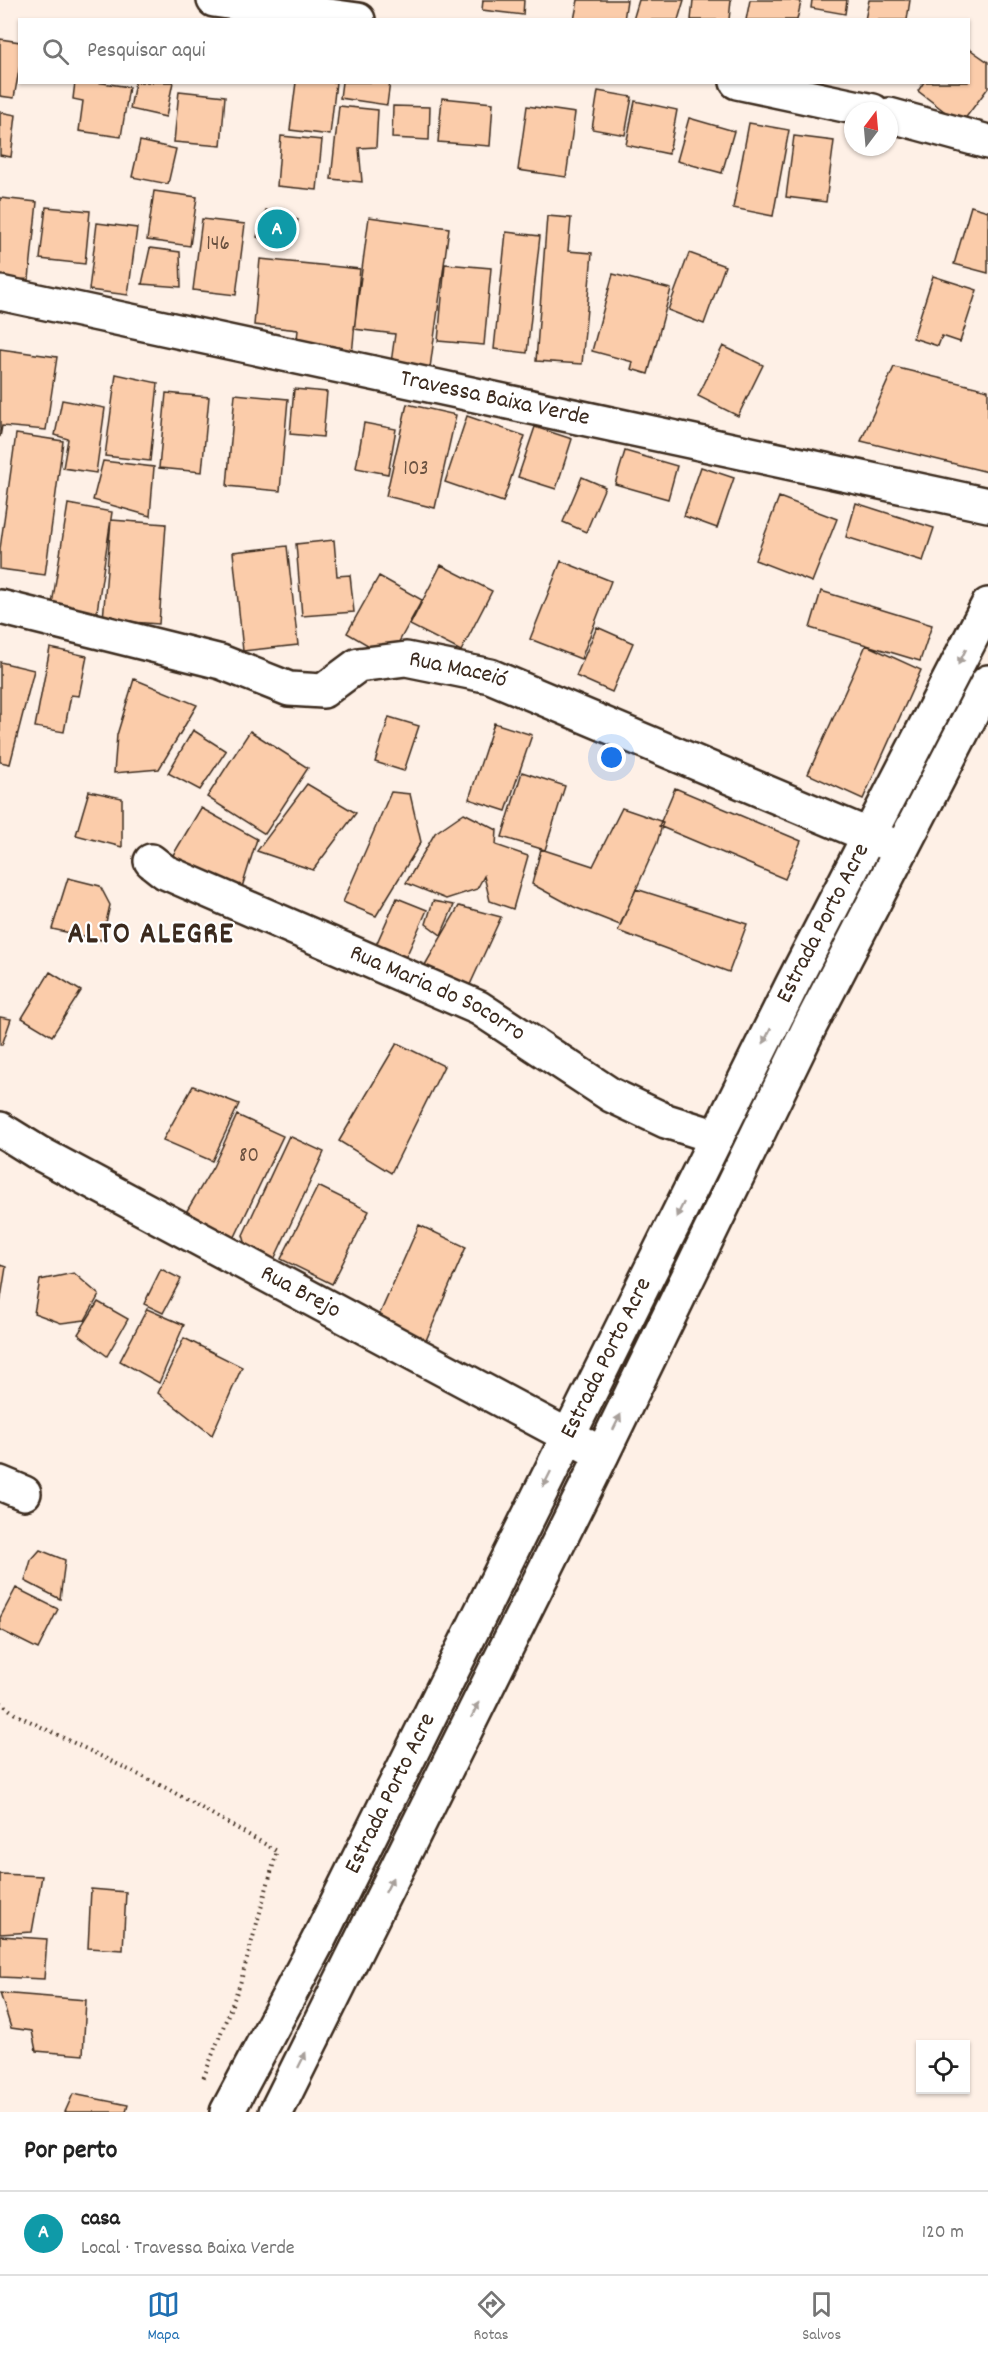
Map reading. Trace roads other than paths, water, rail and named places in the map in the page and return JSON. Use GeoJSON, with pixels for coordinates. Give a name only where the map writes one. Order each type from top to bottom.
{"type":"FeatureCollection","features":[{"type":"Feature","properties":{"kind":"street"},"geometry":{"type":"LineString","coordinates":[[214,0],[344,18]]}},
{"type":"Feature","properties":{"kind":"street"},"geometry":{"type":"LineString","coordinates":[[746,84],[844,105]]}},
{"type":"Feature","properties":{"kind":"street"},"geometry":{"type":"LineString","coordinates":[[898,117],[988,142]]}},
{"type":"Feature","properties":{"kind":"street","name":"Travessa Baixa Verde"},"geometry":{"type":"LineString","coordinates":[[0,293],[988,505]]}},
{"type":"Feature","properties":{"kind":"street","name":"Estrada Porto Acre"},"geometry":{"type":"LineString","coordinates":[[227,2112],[317,1943],[793,983],[988,604]]}},
{"type":"Feature","properties":{"kind":"street","name":"Rua Maceió"},"geometry":{"type":"LineString","coordinates":[[0,607],[221,662],[289,689],[323,691],[358,665],[406,659],[490,676],[901,849]]}},
{"type":"Feature","properties":{"kind":"street","name":"Estrada Porto Acre"},"geometry":{"type":"LineString","coordinates":[[276,2112],[602,1454],[810,1026],[988,682]]}},
{"type":"Feature","properties":{"kind":"street","name":"Rua Maria do Socorro"},"geometry":{"type":"LineString","coordinates":[[151,861],[165,872],[478,1008],[611,1095],[666,1121],[717,1137]]}},
{"type":"Feature","properties":{"kind":"street","name":"Rua Brejo"},"geometry":{"type":"LineString","coordinates":[[0,1129],[37,1152],[602,1454]]}},
{"type":"Feature","properties":{"kind":"place","name":"casa"},"geometry":{"type":"Point","coordinates":[277,229]}},
{"type":"Feature","properties":{"kind":"district","name":"ALTO ALEGRE"},"geometry":{"type":"Point","coordinates":[151,936]}}]}
